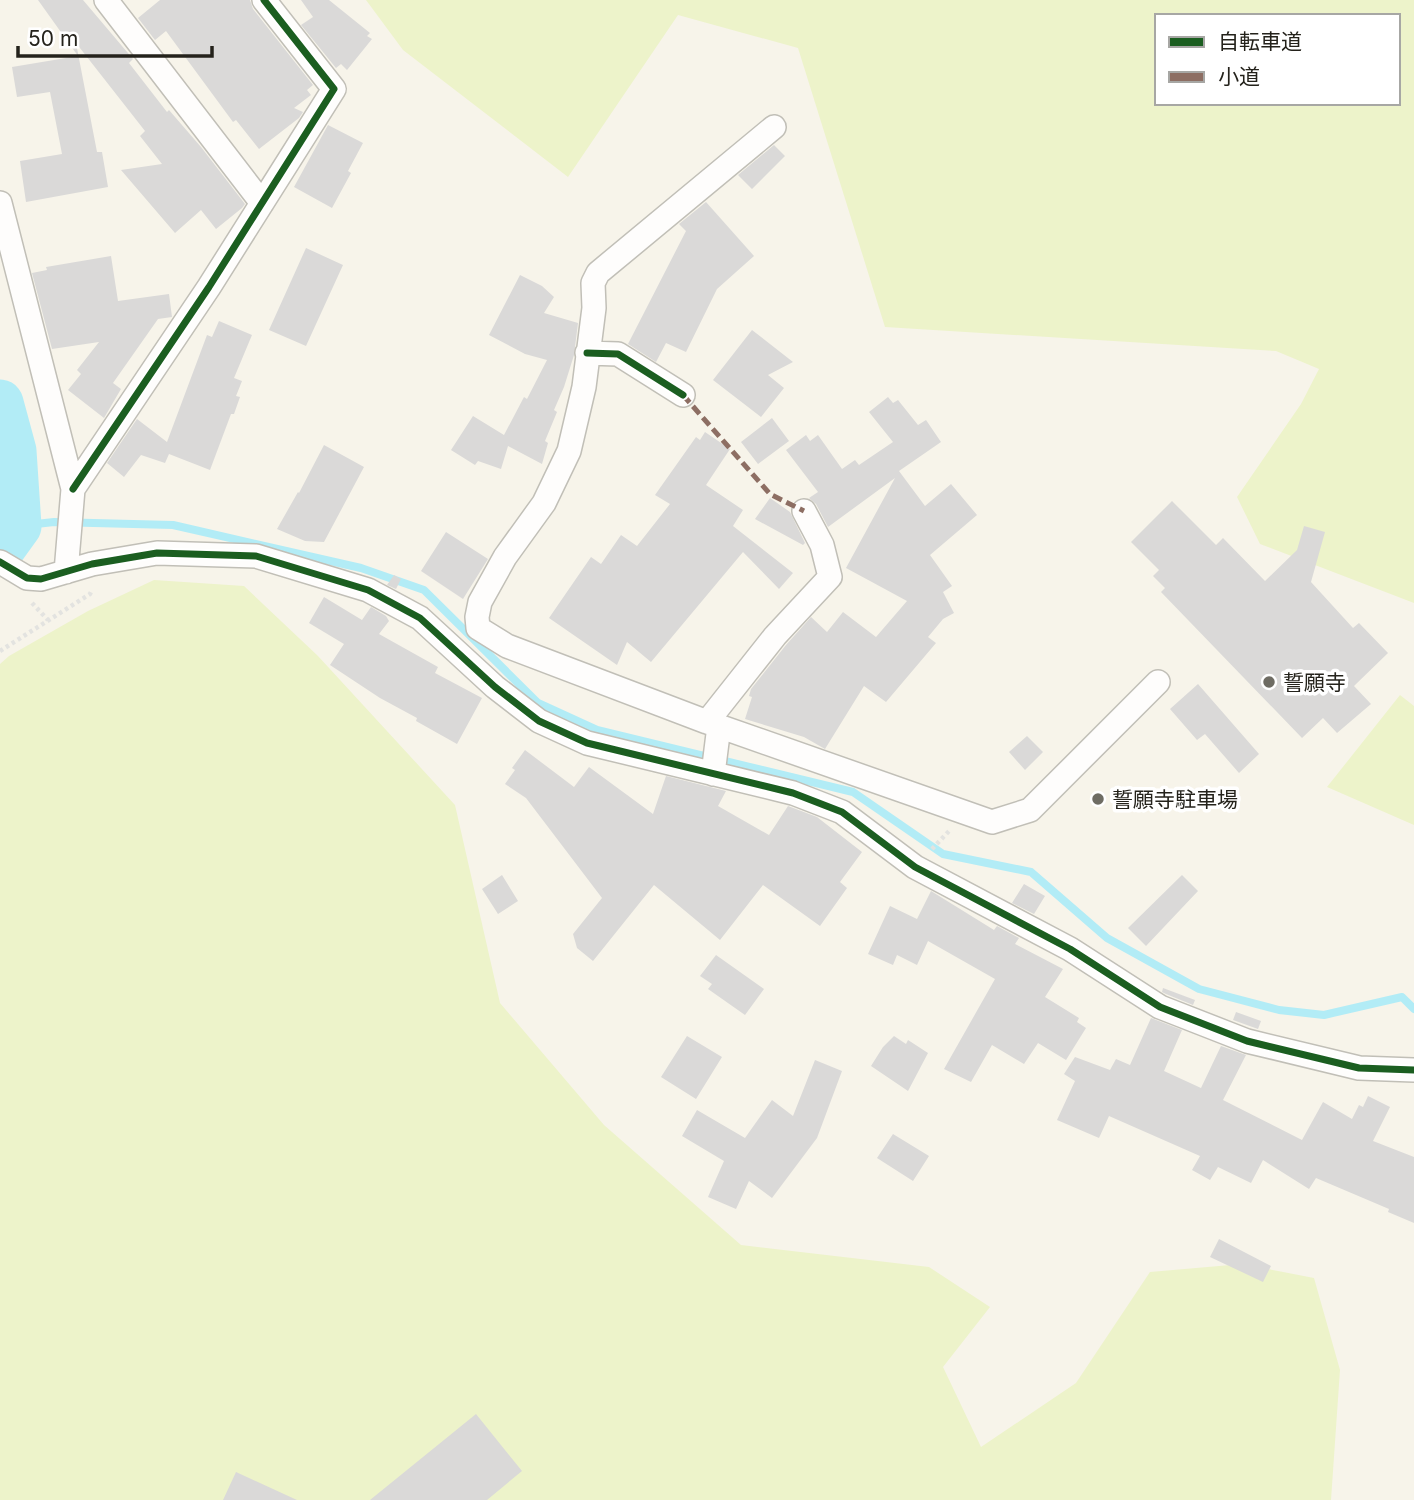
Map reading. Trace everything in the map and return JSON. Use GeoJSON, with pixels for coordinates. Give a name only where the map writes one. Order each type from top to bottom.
{"type":"FeatureCollection","features":[{"type":"Feature","properties":{"kind":"street"},"geometry":{"type":"LineString","coordinates":[[106,0],[262,203]]}},
{"type":"Feature","properties":{"kind":"street"},"geometry":{"type":"LineString","coordinates":[[73,489],[334,89],[264,0]]}},
{"type":"Feature","properties":{"kind":"street"},"geometry":{"type":"LineString","coordinates":[[478,628],[480,602],[505,556],[544,503],[569,451],[584,387],[594,308],[593,283],[598,273],[774,127]]}},
{"type":"Feature","properties":{"kind":"street"},"geometry":{"type":"LineString","coordinates":[[0,203],[73,489],[66,572]]}},
{"type":"Feature","properties":{"kind":"street"},"geometry":{"type":"LineString","coordinates":[[587,353],[618,354],[683,395]]}},
{"type":"Feature","properties":{"kind":"street"},"geometry":{"type":"LineString","coordinates":[[713,774],[713,724],[775,636],[830,576],[822,545],[804,511]]}},
{"type":"Feature","properties":{"kind":"street"},"geometry":{"type":"LineString","coordinates":[[0,562],[27,578],[41,579],[92,564],[157,554],[256,556],[368,590],[420,618],[495,687],[539,721],[587,743],[793,793],[842,812],[915,867],[1070,949],[1160,1007],[1247,1041],[1359,1068],[1414,1070]]}},
{"type":"Feature","properties":{"kind":"street"},"geometry":{"type":"LineString","coordinates":[[445,642],[478,628]]}},
{"type":"Feature","properties":{"kind":"street"},"geometry":{"type":"LineString","coordinates":[[478,628],[507,646],[713,724],[992,822],[1030,810],[1158,682]]}},
{"type":"Feature","properties":{"kind":"path"},"geometry":{"type":"LineString","coordinates":[[0,651],[90,594],[93,587]]}},
{"type":"Feature","properties":{"kind":"path"},"geometry":{"type":"LineString","coordinates":[[915,867],[966,814]]}},
{"type":"Feature","properties":{"kind":"green space"},"geometry":{"type":"Polygon","coordinates":[[[366,0],[1414,0],[1414,603],[1260,544],[1237,497],[1301,404],[1319,369],[1276,351],[885,327],[798,48],[678,15],[568,177],[403,50],[366,0]]]}},
{"type":"Feature","properties":{"kind":"green space"},"geometry":{"type":"Polygon","coordinates":[[[154,580],[244,586],[318,656],[455,805],[500,1003],[604,1125],[741,1245],[929,1267],[990,1307],[943,1367],[981,1447],[1076,1383],[1150,1272],[1242,1264],[1314,1278],[1340,1370],[1331,1500],[0,1500],[0,664],[9,656],[88,611],[154,580]]]}},
{"type":"Feature","properties":{"kind":"green space"},"geometry":{"type":"Polygon","coordinates":[[[1400,695],[1414,706],[1414,825],[1327,787],[1400,695]]]}},
{"type":"Feature","properties":{"kind":"building"},"geometry":{"type":"Polygon","coordinates":[[[38,0],[83,0],[133,59],[129,63],[167,112],[169,110],[201,147],[245,204],[242,208],[216,229],[201,210],[175,233],[121,170],[162,164],[140,136],[145,131],[76,43],[97,152],[102,152],[108,187],[26,202],[20,161],[62,154],[50,92],[17,97],[12,67],[78,56],[38,0]]]}},
{"type":"Feature","properties":{"kind":"building"},"geometry":{"type":"Polygon","coordinates":[[[160,0],[250,0],[253,9],[313,85],[307,90],[311,95],[294,108],[303,112],[299,118],[259,149],[236,120],[233,122],[166,31],[155,40],[138,18],[160,0]]]}},
{"type":"Feature","properties":{"kind":"building"},"geometry":{"type":"Polygon","coordinates":[[[301,0],[329,0],[370,33],[367,36],[372,39],[347,70],[341,64],[336,68],[301,25],[313,17],[301,0]]]}},
{"type":"Feature","properties":{"kind":"building"},"geometry":{"type":"Polygon","coordinates":[[[328,125],[363,143],[332,208],[294,187],[328,125]]]}},
{"type":"Feature","properties":{"kind":"building"},"geometry":{"type":"Polygon","coordinates":[[[774,145],[785,156],[752,189],[738,175],[774,145]]]}},
{"type":"Feature","properties":{"kind":"building"},"geometry":{"type":"Polygon","coordinates":[[[706,202],[754,256],[717,289],[686,352],[666,343],[656,362],[628,344],[686,231],[679,224],[706,202]]]}},
{"type":"Feature","properties":{"kind":"building"},"geometry":{"type":"Polygon","coordinates":[[[306,248],[343,265],[306,346],[269,330],[306,248]]]}},
{"type":"Feature","properties":{"kind":"building"},"geometry":{"type":"Polygon","coordinates":[[[111,256],[118,301],[169,294],[172,317],[158,319],[113,383],[121,389],[104,418],[68,390],[81,374],[77,370],[99,342],[52,349],[32,273],[47,270],[46,267],[111,256]]]}},
{"type":"Feature","properties":{"kind":"building"},"geometry":{"type":"Polygon","coordinates":[[[520,275],[542,286],[554,297],[544,313],[578,323],[574,355],[554,410],[557,412],[545,441],[548,443],[542,464],[508,446],[501,469],[478,461],[475,465],[451,450],[473,416],[504,435],[547,360],[525,354],[489,335],[520,275]]]}},
{"type":"Feature","properties":{"kind":"building"},"geometry":{"type":"Polygon","coordinates":[[[219,321],[252,335],[234,378],[242,381],[236,396],[240,397],[210,470],[169,454],[165,463],[141,455],[124,477],[107,463],[137,419],[167,442],[207,335],[212,337],[219,321]]]}},
{"type":"Feature","properties":{"kind":"building"},"geometry":{"type":"Polygon","coordinates":[[[752,330],[793,362],[768,375],[784,388],[761,417],[713,380],[752,330]]]}},
{"type":"Feature","properties":{"kind":"building"},"geometry":{"type":"Polygon","coordinates":[[[888,397],[893,403],[898,400],[918,425],[926,420],[941,442],[899,471],[925,506],[951,484],[977,515],[930,555],[952,586],[943,592],[954,613],[943,619],[928,637],[936,643],[886,702],[864,686],[825,749],[804,737],[745,719],[752,697],[749,696],[751,689],[811,617],[827,632],[843,612],[876,637],[907,601],[846,568],[895,478],[828,527],[816,504],[809,498],[818,492],[786,450],[806,435],[810,441],[818,435],[842,469],[855,460],[859,465],[893,442],[869,412],[888,397]]]}},
{"type":"Feature","properties":{"kind":"building"},"geometry":{"type":"Polygon","coordinates":[[[772,418],[789,441],[758,464],[741,442],[772,418]]]}},
{"type":"Feature","properties":{"kind":"building"},"geometry":{"type":"Polygon","coordinates":[[[705,432],[730,449],[706,485],[743,510],[733,526],[793,573],[779,589],[743,552],[651,662],[627,642],[617,665],[549,618],[591,557],[601,564],[621,535],[637,546],[670,504],[655,495],[696,437],[700,440],[705,432]]]}},
{"type":"Feature","properties":{"kind":"building"},"geometry":{"type":"Polygon","coordinates":[[[324,445],[364,467],[324,542],[305,541],[277,529],[324,445]]]}},
{"type":"Feature","properties":{"kind":"building"},"geometry":{"type":"Polygon","coordinates":[[[770,498],[790,512],[805,543],[803,545],[755,519],[770,498]]]}},
{"type":"Feature","properties":{"kind":"building"},"geometry":{"type":"Polygon","coordinates":[[[1172,501],[1216,545],[1223,538],[1265,581],[1297,550],[1304,526],[1325,532],[1311,582],[1353,628],[1359,623],[1388,653],[1354,686],[1371,704],[1337,733],[1323,718],[1302,738],[1161,592],[1165,588],[1153,576],[1159,570],[1131,542],[1172,501]]]}},
{"type":"Feature","properties":{"kind":"building"},"geometry":{"type":"Polygon","coordinates":[[[446,532],[488,559],[463,599],[421,571],[446,532]]]}},
{"type":"Feature","properties":{"kind":"building"},"geometry":{"type":"Polygon","coordinates":[[[394,575],[401,579],[396,589],[387,585],[394,575]]]}},
{"type":"Feature","properties":{"kind":"building"},"geometry":{"type":"Polygon","coordinates":[[[324,597],[362,620],[371,607],[386,616],[389,621],[379,634],[438,667],[435,673],[482,698],[457,744],[416,721],[417,718],[380,698],[330,665],[344,644],[309,623],[324,597]]]}},
{"type":"Feature","properties":{"kind":"building"},"geometry":{"type":"Polygon","coordinates":[[[1198,684],[1259,754],[1239,773],[1205,734],[1197,740],[1170,709],[1198,684]]]}},
{"type":"Feature","properties":{"kind":"building"},"geometry":{"type":"Polygon","coordinates":[[[1027,736],[1043,752],[1025,770],[1009,752],[1027,736]]]}},
{"type":"Feature","properties":{"kind":"building"},"geometry":{"type":"Polygon","coordinates":[[[525,750],[574,787],[589,767],[653,814],[666,776],[726,791],[718,806],[769,835],[788,806],[817,817],[862,852],[840,882],[847,888],[820,926],[763,885],[720,940],[654,885],[593,961],[577,948],[573,934],[602,898],[526,798],[505,784],[525,750]]]}},
{"type":"Feature","properties":{"kind":"building"},"geometry":{"type":"Polygon","coordinates":[[[502,875],[518,901],[498,914],[482,889],[502,875]]]}},
{"type":"Feature","properties":{"kind":"building"},"geometry":{"type":"Polygon","coordinates":[[[1182,875],[1198,891],[1146,946],[1128,928],[1182,875]]]}},
{"type":"Feature","properties":{"kind":"building"},"geometry":{"type":"Polygon","coordinates":[[[1024,884],[1045,896],[1034,914],[1012,903],[1024,884]]]}},
{"type":"Feature","properties":{"kind":"building"},"geometry":{"type":"Polygon","coordinates":[[[931,891],[994,930],[997,926],[1019,938],[1015,944],[1063,969],[1045,997],[1079,1018],[1077,1022],[1086,1028],[1066,1060],[1038,1043],[1024,1064],[992,1045],[971,1082],[944,1069],[995,979],[928,941],[917,965],[897,955],[893,965],[868,954],[890,906],[917,919],[931,891]]]}},
{"type":"Feature","properties":{"kind":"building"},"geometry":{"type":"Polygon","coordinates":[[[716,955],[764,989],[745,1015],[708,989],[712,984],[700,976],[716,955]]]}},
{"type":"Feature","properties":{"kind":"building"},"geometry":{"type":"Polygon","coordinates":[[[1163,988],[1195,1000],[1193,1005],[1162,992],[1163,988]]]}},
{"type":"Feature","properties":{"kind":"building"},"geometry":{"type":"Polygon","coordinates":[[[1236,1012],[1261,1021],[1258,1029],[1233,1020],[1236,1012]]]}},
{"type":"Feature","properties":{"kind":"building"},"geometry":{"type":"Polygon","coordinates":[[[1151,1018],[1182,1030],[1164,1071],[1201,1088],[1221,1046],[1246,1055],[1223,1100],[1302,1140],[1323,1102],[1352,1119],[1359,1105],[1363,1107],[1368,1096],[1390,1107],[1373,1141],[1414,1157],[1414,1223],[1388,1212],[1389,1209],[1316,1178],[1309,1189],[1263,1160],[1251,1183],[1218,1167],[1210,1180],[1192,1170],[1200,1156],[1109,1116],[1099,1138],[1057,1120],[1075,1081],[1064,1074],[1075,1057],[1110,1070],[1116,1059],[1130,1065],[1151,1018]]]}},
{"type":"Feature","properties":{"kind":"building"},"geometry":{"type":"Polygon","coordinates":[[[687,1036],[722,1057],[696,1099],[661,1077],[687,1036]]]}},
{"type":"Feature","properties":{"kind":"building"},"geometry":{"type":"Polygon","coordinates":[[[894,1036],[906,1044],[908,1040],[928,1053],[908,1091],[871,1066],[894,1036]]]}},
{"type":"Feature","properties":{"kind":"building"},"geometry":{"type":"Polygon","coordinates":[[[815,1060],[842,1071],[817,1138],[772,1198],[749,1181],[736,1209],[708,1197],[724,1161],[682,1136],[697,1110],[745,1138],[772,1100],[793,1116],[815,1060]]]}},
{"type":"Feature","properties":{"kind":"building"},"geometry":{"type":"Polygon","coordinates":[[[893,1134],[929,1156],[913,1181],[877,1158],[893,1134]]]}},
{"type":"Feature","properties":{"kind":"building"},"geometry":{"type":"Polygon","coordinates":[[[1219,1239],[1271,1266],[1263,1282],[1210,1257],[1219,1239]]]}},
{"type":"Feature","properties":{"kind":"building"},"geometry":{"type":"Polygon","coordinates":[[[476,1414],[522,1471],[487,1500],[370,1500],[476,1414]]]}},
{"type":"Feature","properties":{"kind":"building"},"geometry":{"type":"Polygon","coordinates":[[[236,1472],[297,1500],[223,1500],[236,1472]]]}},
{"type":"Feature","properties":{"kind":"waterway"},"geometry":{"type":"LineString","coordinates":[[0,403],[13,451],[18,526],[0,551]]}},
{"type":"Feature","properties":{"kind":"waterway"},"geometry":{"type":"LineString","coordinates":[[18,526],[54,522],[173,525],[361,568],[424,590],[538,703],[597,730],[853,792],[943,854],[1031,872],[1107,938],[1199,989],[1279,1010],[1324,1015],[1402,997],[1414,1009]]}},
{"type":"Feature","properties":{"kind":"marked path"},"geometry":{"type":"LineString","coordinates":[[683,395],[770,494],[804,511]]}},
{"type":"Feature","properties":{"kind":"cycle path"},"geometry":{"type":"LineString","coordinates":[[73,489],[209,287],[334,89],[264,0]]}},
{"type":"Feature","properties":{"kind":"cycle path"},"geometry":{"type":"LineString","coordinates":[[587,353],[618,354],[683,395]]}},
{"type":"Feature","properties":{"kind":"cycle path"},"geometry":{"type":"LineString","coordinates":[[0,562],[27,578],[41,579],[92,564],[157,553],[256,556],[368,590],[420,618],[495,687],[539,721],[587,743],[793,793],[842,812],[915,867],[1070,949],[1160,1007],[1247,1041],[1359,1068],[1414,1070]]}},
{"type":"Feature","properties":{"kind":"place","name":"誓願寺"},"geometry":{"type":"Point","coordinates":[1269,682]}},
{"type":"Feature","properties":{"kind":"place","name":"誓願寺駐車場"},"geometry":{"type":"Point","coordinates":[1098,799]}}]}
